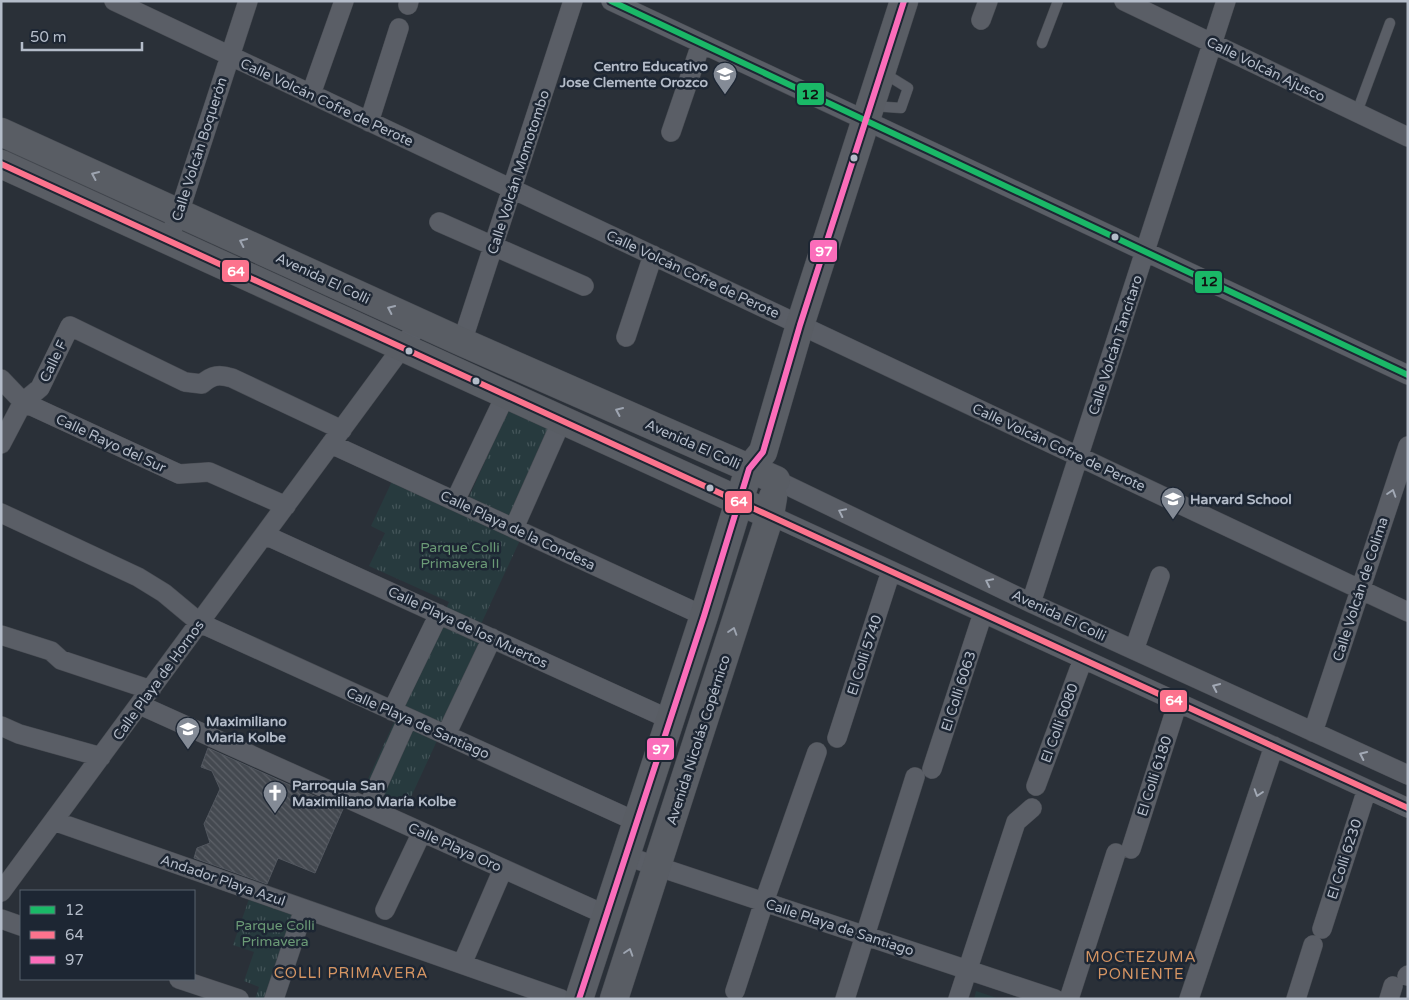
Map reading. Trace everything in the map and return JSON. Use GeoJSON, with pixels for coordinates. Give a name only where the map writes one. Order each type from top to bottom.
{"type":"FeatureCollection","features":[{"type":"Feature","properties":{"kind":"street","name":"Calle Volcán Cofre de Perote"},"geometry":{"type":"LineString","coordinates":[[114,1],[1408,612]]}},
{"type":"Feature","properties":{"kind":"street","name":"Calle Volcán Boquerón"},"geometry":{"type":"LineString","coordinates":[[168,240],[179,213],[248,1]]}},
{"type":"Feature","properties":{"kind":"street"},"geometry":{"type":"LineString","coordinates":[[311,94],[344,1]]}},
{"type":"Feature","properties":{"kind":"street","name":"Calle Volcán Momotombo"},"geometry":{"type":"LineString","coordinates":[[462,342],[573,1]]}},
{"type":"Feature","properties":{"kind":"street"},"geometry":{"type":"LineString","coordinates":[[611,1],[701,44],[867,114],[1145,252],[1408,375]]}},
{"type":"Feature","properties":{"kind":"street"},"geometry":{"type":"LineString","coordinates":[[981,20],[988,1]]}},
{"type":"Feature","properties":{"kind":"street","name":"Calle Volcán Ajusco"},"geometry":{"type":"LineString","coordinates":[[1124,1],[1408,137]]}},
{"type":"Feature","properties":{"kind":"street","name":"Calle Volcán Tancítaro"},"geometry":{"type":"LineString","coordinates":[[1032,603],[1226,1]]}},
{"type":"Feature","properties":{"kind":"street"},"geometry":{"type":"LineString","coordinates":[[579,999],[800,325],[903,2]]}},
{"type":"Feature","properties":{"kind":"street"},"geometry":{"type":"LineString","coordinates":[[370,122],[399,28]]}},
{"type":"Feature","properties":{"kind":"street"},"geometry":{"type":"LineString","coordinates":[[671,132],[701,44]]}},
{"type":"Feature","properties":{"kind":"street","name":"Avenida El Colli"},"geometry":{"type":"LineString","coordinates":[[1,132],[462,342],[756,460],[776,480],[1032,603],[1408,775]]}},
{"type":"Feature","properties":{"kind":"street"},"geometry":{"type":"LineString","coordinates":[[1,164],[741,501],[1408,808]]}},
{"type":"Feature","properties":{"kind":"street"},"geometry":{"type":"LineString","coordinates":[[439,222],[584,286]]}},
{"type":"Feature","properties":{"kind":"street"},"geometry":{"type":"LineString","coordinates":[[626,337],[653,255]]}},
{"type":"Feature","properties":{"kind":"street","name":"Calle Playa de Hornos"},"geometry":{"type":"LineString","coordinates":[[1,892],[8,870],[54,821],[420,323]]}},
{"type":"Feature","properties":{"kind":"street","name":"Calle F"},"geometry":{"type":"LineString","coordinates":[[1,444],[23,402],[40,388],[70,326]]}},
{"type":"Feature","properties":{"kind":"street","name":"Calle Playa de la Condesa"},"geometry":{"type":"LineString","coordinates":[[70,326],[185,382],[202,384],[210,377],[223,375],[232,378],[455,501],[704,616]]}},
{"type":"Feature","properties":{"kind":"street","name":"Calle Rayo del Sur"},"geometry":{"type":"LineString","coordinates":[[1,379],[23,402],[179,474],[209,472],[286,506]]}},
{"type":"Feature","properties":{"kind":"street"},"geometry":{"type":"LineString","coordinates":[[455,501],[506,394]]}},
{"type":"Feature","properties":{"kind":"street"},"geometry":{"type":"LineString","coordinates":[[514,528],[562,420]]}},
{"type":"Feature","properties":{"kind":"street","name":"Calle Volcán de Colima"},"geometry":{"type":"LineString","coordinates":[[1313,732],[1408,446]]}},
{"type":"Feature","properties":{"kind":"street","name":"Avenida Nicolás Copérnico"},"geometry":{"type":"LineString","coordinates":[[614,999],[770,515],[776,480]]}},
{"type":"Feature","properties":{"kind":"street","name":"Calle Playa de Santiago"},"geometry":{"type":"LineString","coordinates":[[1,512],[138,577],[164,593],[200,623],[637,822]]}},
{"type":"Feature","properties":{"kind":"street","name":"Calle Playa de los Muertos"},"geometry":{"type":"LineString","coordinates":[[265,534],[670,720]]}},
{"type":"Feature","properties":{"kind":"street","name":"El Colli 5740"},"geometry":{"type":"LineString","coordinates":[[837,738],[891,571]]}},
{"type":"Feature","properties":{"kind":"street"},"geometry":{"type":"LineString","coordinates":[[1134,650],[1160,576]]}},
{"type":"Feature","properties":{"kind":"street","name":"El Colli 6063"},"geometry":{"type":"LineString","coordinates":[[932,769],[984,613]]}},
{"type":"Feature","properties":{"kind":"street"},"geometry":{"type":"LineString","coordinates":[[368,808],[400,714],[439,614]]}},
{"type":"Feature","properties":{"kind":"street","name":"Calle Playa Oro"},"geometry":{"type":"LineString","coordinates":[[1,635],[51,651],[61,660],[145,697],[368,808],[606,915]]}},
{"type":"Feature","properties":{"kind":"street"},"geometry":{"type":"LineString","coordinates":[[446,735],[492,638]]}},
{"type":"Feature","properties":{"kind":"street","name":"El Colli 6080"},"geometry":{"type":"LineString","coordinates":[[1036,786],[1083,659]]}},
{"type":"Feature","properties":{"kind":"street","name":"El Colli 6180"},"geometry":{"type":"LineString","coordinates":[[1069,999],[1178,702]]}},
{"type":"Feature","properties":{"kind":"street"},"geometry":{"type":"LineString","coordinates":[[1,726],[19,734],[101,758]]}},
{"type":"Feature","properties":{"kind":"street"},"geometry":{"type":"LineString","coordinates":[[1189,999],[1274,746]]}},
{"type":"Feature","properties":{"kind":"street"},"geometry":{"type":"LineString","coordinates":[[735,991],[817,752]]}},
{"type":"Feature","properties":{"kind":"street"},"geometry":{"type":"LineString","coordinates":[[845,999],[915,776]]}},
{"type":"Feature","properties":{"kind":"street","name":"El Colli 6230"},"geometry":{"type":"LineString","coordinates":[[1322,929],[1367,789]]}},
{"type":"Feature","properties":{"kind":"street"},"geometry":{"type":"LineString","coordinates":[[958,999],[1016,822],[1032,808]]}},
{"type":"Feature","properties":{"kind":"street","name":"Andador Playa Azul"},"geometry":{"type":"LineString","coordinates":[[54,821],[561,999]]}},
{"type":"Feature","properties":{"kind":"street"},"geometry":{"type":"LineString","coordinates":[[385,910],[422,832]]}},
{"type":"Feature","properties":{"kind":"street","name":"Calle Playa de Santiago"},"geometry":{"type":"LineString","coordinates":[[626,856],[1055,999]]}},
{"type":"Feature","properties":{"kind":"street"},"geometry":{"type":"LineString","coordinates":[[462,964],[503,869]]}},
{"type":"Feature","properties":{"kind":"street"},"geometry":{"type":"LineString","coordinates":[[274,999],[304,909]]}},
{"type":"Feature","properties":{"kind":"street"},"geometry":{"type":"LineString","coordinates":[[1,919],[20,926]]}},
{"type":"Feature","properties":{"kind":"street"},"geometry":{"type":"LineString","coordinates":[[1296,999],[1313,946]]}},
{"type":"Feature","properties":{"kind":"street"},"geometry":{"type":"LineString","coordinates":[[182,980],[239,999]]}},
{"type":"Feature","properties":{"kind":"lane"},"geometry":{"type":"LineString","coordinates":[[1042,43],[1058,1]]}},
{"type":"Feature","properties":{"kind":"lane"},"geometry":{"type":"LineString","coordinates":[[1357,112],[1390,23]]}},
{"type":"Feature","properties":{"kind":"green space","name":"Parque Colli Primavera II"},"geometry":{"type":"Polygon","coordinates":[[[510,406],[553,426],[522,536],[475,637],[483,641],[405,810],[363,790],[449,602],[369,566],[385,533],[371,526],[394,477],[464,508],[510,406]]]}},
{"type":"Feature","properties":{"kind":"green space","name":"Parque Colli Primavera"},"geometry":{"type":"Polygon","coordinates":[[[250,896],[312,916],[283,999],[255,999],[259,987],[244,981],[254,952],[233,945],[250,896]]]}},
{"type":"Feature","properties":{"kind":"green space"},"geometry":{"type":"Polygon","coordinates":[[[976,991],[1000,999],[974,999],[976,991]]]}},
{"type":"Feature","properties":{"kind":"building","name":"Parroquia San Maximiliano María Kolbe"},"geometry":{"type":"Polygon","coordinates":[[[208,748],[343,809],[315,873],[278,858],[267,884],[194,858],[197,848],[210,843],[204,824],[220,789],[212,771],[201,767],[208,748]]]}},
{"type":"Feature","properties":{"kind":"transit line","name":"12"},"geometry":{"type":"LineString","coordinates":[[611,1],[1408,375]]}},
{"type":"Feature","properties":{"kind":"transit line","name":"97"},"geometry":{"type":"LineString","coordinates":[[579,999],[704,616],[749,469],[763,452],[800,325],[904,1]]}},
{"type":"Feature","properties":{"kind":"transit line","name":"64"},"geometry":{"type":"LineString","coordinates":[[1,164],[1408,808]]}},
{"type":"Feature","properties":{"kind":"place","name":"Centro Educativo Jose Clemente Orozco"},"geometry":{"type":"Point","coordinates":[725,95]}},
{"type":"Feature","properties":{"kind":"place","name":"Harvard School"},"geometry":{"type":"Point","coordinates":[1173,520]}},
{"type":"Feature","properties":{"kind":"place","name":"Maximiliano Maria Kolbe"},"geometry":{"type":"Point","coordinates":[188,750]}},
{"type":"Feature","properties":{"kind":"place","name":"Parroquia San Maximiliano María Kolbe"},"geometry":{"type":"Point","coordinates":[275,814]}},
{"type":"Feature","properties":{"kind":"district","name":"MOCTEZUMA PONIENTE"},"geometry":{"type":"Point","coordinates":[1141,966]}},
{"type":"Feature","properties":{"kind":"district","name":"COLLI PRIMAVERA"},"geometry":{"type":"Point","coordinates":[351,973]}}]}
